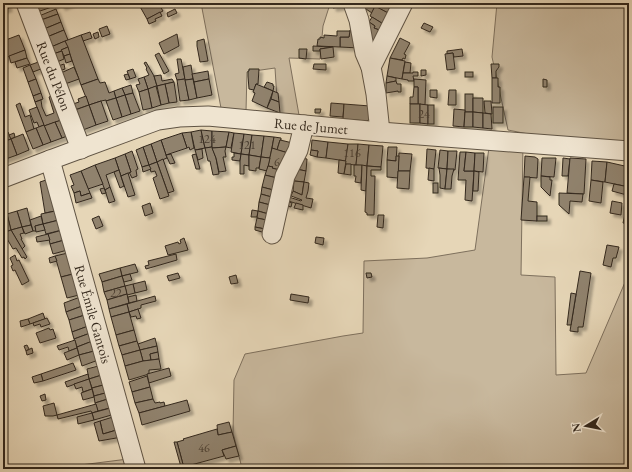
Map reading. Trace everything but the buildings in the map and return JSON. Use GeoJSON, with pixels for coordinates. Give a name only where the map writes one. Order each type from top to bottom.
{"type":"FeatureCollection","features":[{"type":"Feature","properties":{"kind":"street","name":"Rue du Pélon"},"geometry":{"type":"LineString","coordinates":[[26,3],[81,149]]}},
{"type":"Feature","properties":{"kind":"street"},"geometry":{"type":"LineString","coordinates":[[353,3],[359,20],[365,53],[371,67],[376,94],[380,132]]}},
{"type":"Feature","properties":{"kind":"street"},"geometry":{"type":"LineString","coordinates":[[371,67],[403,3]]}},
{"type":"Feature","properties":{"kind":"street","name":"Rue de Jumet"},"geometry":{"type":"LineString","coordinates":[[3,178],[158,120],[179,117],[208,116],[380,132],[629,152]]}},
{"type":"Feature","properties":{"kind":"street"},"geometry":{"type":"LineString","coordinates":[[272,234],[285,176],[298,150],[304,125]]}},
{"type":"Feature","properties":{"kind":"street","name":"Rue Émile Gantois"},"geometry":{"type":"LineString","coordinates":[[50,160],[136,469]]}},
{"type":"Feature","properties":{"kind":"shaded area"},"geometry":{"type":"Polygon","coordinates":[[[201,3],[274,3],[274,6],[284,3],[336,3],[330,4],[323,26],[320,59],[289,58],[299,115],[278,115],[275,68],[247,72],[246,111],[221,108],[201,3]]]}},
{"type":"Feature","properties":{"kind":"shaded area"},"geometry":{"type":"Polygon","coordinates":[[[497,3],[629,3],[629,154],[508,130],[492,57],[497,3]]]}},
{"type":"Feature","properties":{"kind":"shaded area"},"geometry":{"type":"Polygon","coordinates":[[[490,140],[523,143],[521,275],[555,277],[556,375],[586,373],[629,273],[629,469],[239,469],[242,468],[233,433],[234,380],[245,354],[363,333],[364,261],[427,258],[475,250],[490,140]]]}},
{"type":"Feature","properties":{"kind":"shaded area"},"geometry":{"type":"Polygon","coordinates":[[[128,459],[131,469],[49,469],[128,459]]]}}]}
